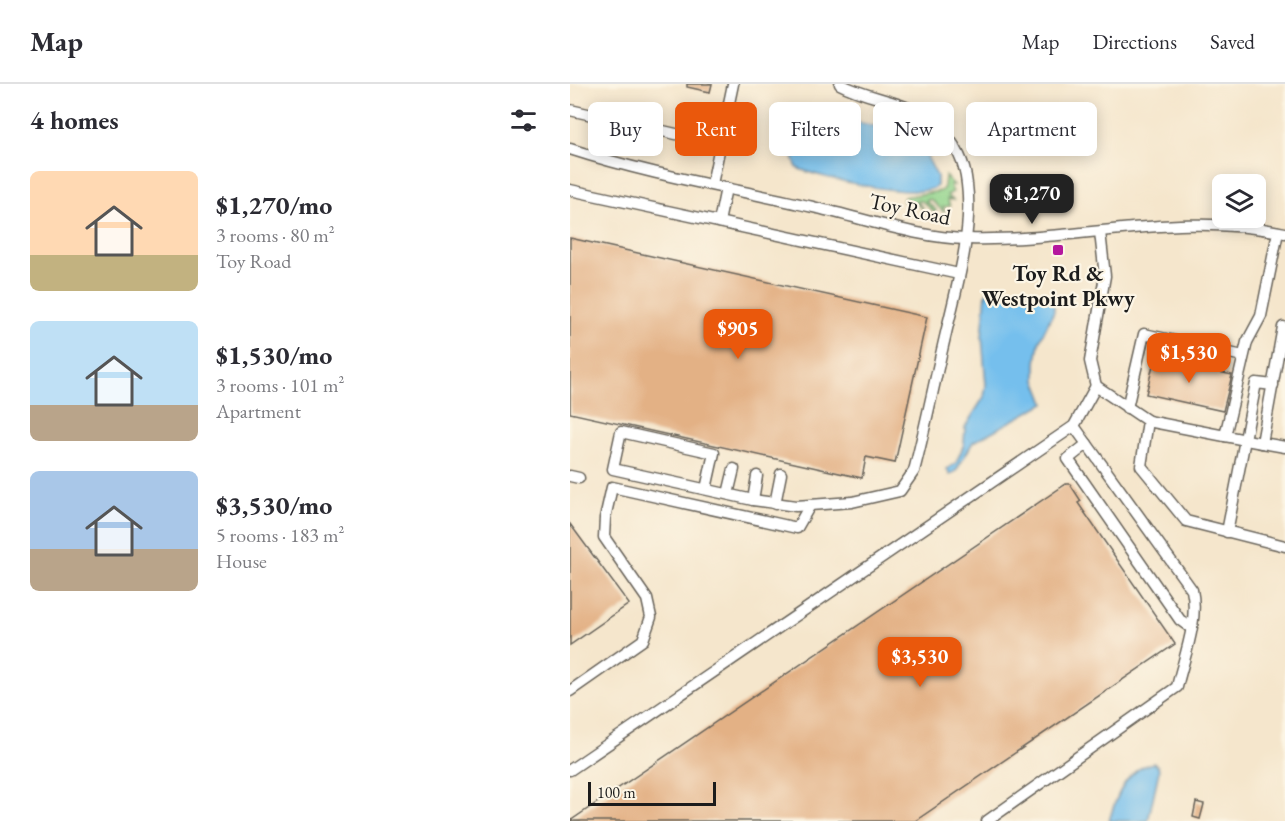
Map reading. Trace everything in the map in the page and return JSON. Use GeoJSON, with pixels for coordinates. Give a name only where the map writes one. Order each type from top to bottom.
{"type":"FeatureCollection","features":[{"type":"Feature","properties":{"kind":"street"},"geometry":{"type":"LineString","coordinates":[[729,102],[733,84]]}},
{"type":"Feature","properties":{"kind":"street"},"geometry":{"type":"LineString","coordinates":[[706,489],[714,453],[621,432],[613,470],[775,504],[809,507],[892,495],[909,482],[916,464],[965,239],[968,196],[966,174],[959,156],[942,130],[910,107],[864,94],[840,84]]}},
{"type":"Feature","properties":{"kind":"street"},"geometry":{"type":"LineString","coordinates":[[570,110],[675,134]]}},
{"type":"Feature","properties":{"kind":"street","name":"Toy Road"},"geometry":{"type":"LineString","coordinates":[[570,149],[603,160],[928,234],[965,239],[1038,239],[1145,226],[1196,224],[1282,233]]}},
{"type":"Feature","properties":{"kind":"street"},"geometry":{"type":"LineString","coordinates":[[712,184],[718,156]]}},
{"type":"Feature","properties":{"kind":"street"},"geometry":{"type":"LineString","coordinates":[[719,222],[726,188]]}},
{"type":"Feature","properties":{"kind":"street"},"geometry":{"type":"LineString","coordinates":[[570,190],[959,273]]}},
{"type":"Feature","properties":{"kind":"street"},"geometry":{"type":"LineString","coordinates":[[1100,232],[1104,276],[1090,361],[1096,386],[1148,421],[1285,447]]}},
{"type":"Feature","properties":{"kind":"street"},"geometry":{"type":"LineString","coordinates":[[1225,436],[1243,356],[1247,342],[1261,316],[1282,233]]}},
{"type":"Feature","properties":{"kind":"street"},"geometry":{"type":"LineString","coordinates":[[1262,443],[1283,327]]}},
{"type":"Feature","properties":{"kind":"street"},"geometry":{"type":"LineString","coordinates":[[1127,408],[1143,334],[1243,356]]}},
{"type":"Feature","properties":{"kind":"street"},"geometry":{"type":"LineString","coordinates":[[1227,532],[1257,383],[1273,385]]}},
{"type":"Feature","properties":{"kind":"street"},"geometry":{"type":"LineString","coordinates":[[570,770],[1074,426],[1096,386]]}},
{"type":"Feature","properties":{"kind":"street"},"geometry":{"type":"LineString","coordinates":[[1148,421],[1141,465],[1186,521],[1285,546]]}},
{"type":"Feature","properties":{"kind":"street"},"geometry":{"type":"LineString","coordinates":[[987,821],[1177,687],[1191,628],[1195,603],[1192,590],[1074,426]]}},
{"type":"Feature","properties":{"kind":"street"},"geometry":{"type":"LineString","coordinates":[[1087,444],[1068,459],[1180,620],[1191,628]]}},
{"type":"Feature","properties":{"kind":"street"},"geometry":{"type":"LineString","coordinates":[[728,494],[734,469]]}},
{"type":"Feature","properties":{"kind":"street"},"geometry":{"type":"LineString","coordinates":[[775,504],[781,474]]}},
{"type":"Feature","properties":{"kind":"street"},"geometry":{"type":"LineString","coordinates":[[753,500],[757,476]]}},
{"type":"Feature","properties":{"kind":"street"},"geometry":{"type":"LineString","coordinates":[[657,496],[661,480]]}},
{"type":"Feature","properties":{"kind":"street"},"geometry":{"type":"LineString","coordinates":[[570,691],[643,640],[651,617],[650,608],[604,537],[603,528],[612,487],[797,528],[809,507]]}},
{"type":"Feature","properties":{"kind":"green space"},"geometry":{"type":"Polygon","coordinates":[[[945,176],[954,185],[950,185],[953,192],[947,195],[953,200],[947,199],[950,206],[943,207],[945,213],[930,199],[926,201],[936,210],[935,213],[922,201],[917,201],[924,210],[913,201],[909,202],[911,208],[903,201],[904,197],[941,191],[944,187],[945,176]]]}},
{"type":"Feature","properties":{"kind":"water"},"geometry":{"type":"Polygon","coordinates":[[[861,123],[873,126],[873,156],[927,156],[937,176],[937,186],[926,190],[890,190],[846,182],[797,168],[793,156],[861,156],[861,123]]]}},
{"type":"Feature","properties":{"kind":"water"},"geometry":{"type":"Polygon","coordinates":[[[991,287],[1018,294],[1040,294],[1054,300],[1054,311],[1039,342],[1036,363],[1036,380],[1045,403],[973,442],[956,471],[950,475],[947,469],[956,463],[964,444],[965,427],[984,397],[986,385],[982,337],[986,293],[991,287]]]}},
{"type":"Feature","properties":{"kind":"water"},"geometry":{"type":"Polygon","coordinates":[[[1153,763],[1158,766],[1159,771],[1148,821],[1109,821],[1123,785],[1136,771],[1153,763]]]}},
{"type":"Feature","properties":{"kind":"building"},"geometry":{"type":"Polygon","coordinates":[[[687,84],[712,84],[710,92],[687,87],[687,84]]]}},
{"type":"Feature","properties":{"kind":"building"},"geometry":{"type":"Polygon","coordinates":[[[570,238],[927,317],[895,463],[866,457],[862,478],[570,413],[570,238]]]}},
{"type":"Feature","properties":{"kind":"building"},"geometry":{"type":"Polygon","coordinates":[[[1155,357],[1232,375],[1223,411],[1146,394],[1155,357]]]}},
{"type":"Feature","properties":{"kind":"building"},"geometry":{"type":"Polygon","coordinates":[[[1066,484],[1070,484],[1081,501],[1078,503],[1175,644],[915,821],[570,821],[1066,484]]]}},
{"type":"Feature","properties":{"kind":"building"},"geometry":{"type":"Polygon","coordinates":[[[570,524],[629,604],[570,645],[570,524]]]}},
{"type":"Feature","properties":{"kind":"building"},"geometry":{"type":"Polygon","coordinates":[[[1196,802],[1204,804],[1200,819],[1193,817],[1196,802]]]}},
{"type":"Feature","properties":{"kind":"place","name":"Toy Rd & Westpoint Pkwy"},"geometry":{"type":"Point","coordinates":[1058,250]}}]}
